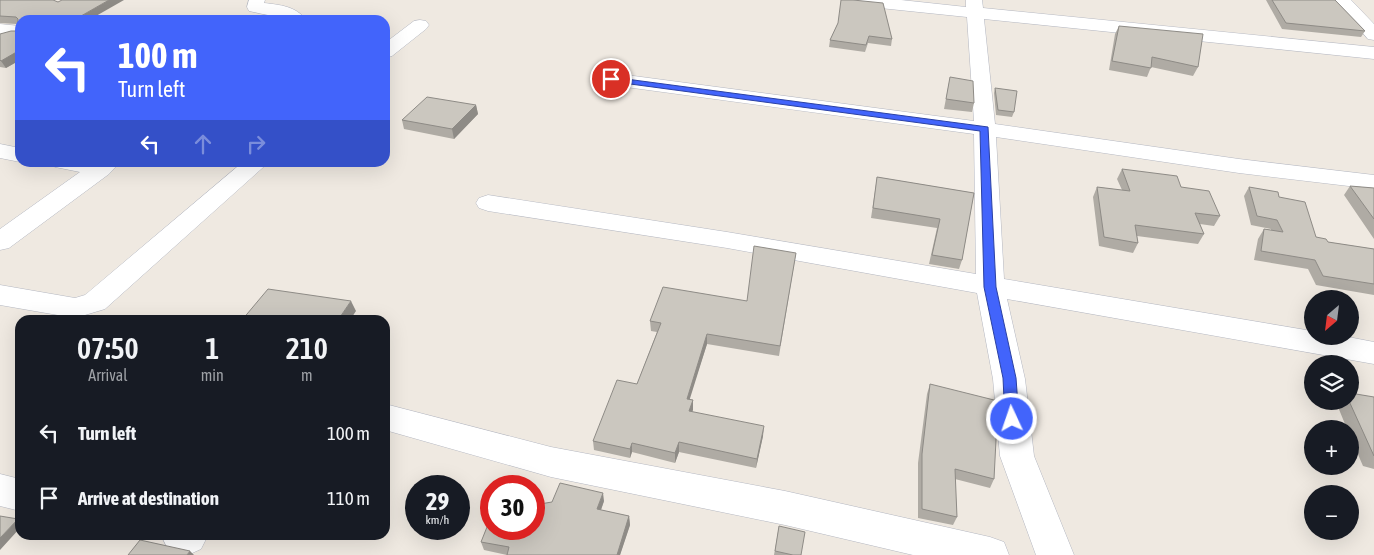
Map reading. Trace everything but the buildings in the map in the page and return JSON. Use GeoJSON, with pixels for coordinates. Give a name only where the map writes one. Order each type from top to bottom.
{"type":"FeatureCollection","features":[{"type":"Feature","properties":{"kind":"street"},"geometry":{"type":"LineString","coordinates":[[257,0],[255,7],[294,15]]}},
{"type":"Feature","properties":{"kind":"street"},"geometry":{"type":"LineString","coordinates":[[852,0],[975,6],[1374,53]]}},
{"type":"Feature","properties":{"kind":"street"},"geometry":{"type":"LineString","coordinates":[[1342,0],[1374,35]]}},
{"type":"Feature","properties":{"kind":"street"},"geometry":{"type":"LineString","coordinates":[[975,6],[985,129],[990,287],[1009,378],[1017,456],[1055,555]]}},
{"type":"Feature","properties":{"kind":"street"},"geometry":{"type":"LineString","coordinates":[[390,48],[420,25]]}},
{"type":"Feature","properties":{"kind":"street"},"geometry":{"type":"LineString","coordinates":[[0,29],[15,30]]}},
{"type":"Feature","properties":{"kind":"street"},"geometry":{"type":"LineString","coordinates":[[611,79],[985,129],[1239,166],[1374,182]]}},
{"type":"Feature","properties":{"kind":"street"},"geometry":{"type":"LineString","coordinates":[[0,152],[15,154]]}},
{"type":"Feature","properties":{"kind":"street"},"geometry":{"type":"LineString","coordinates":[[0,242],[104,167]]}},
{"type":"Feature","properties":{"kind":"street"},"geometry":{"type":"LineString","coordinates":[[0,295],[76,308],[95,302],[252,167]]}},
{"type":"Feature","properties":{"kind":"street"},"geometry":{"type":"LineString","coordinates":[[488,203],[727,240],[1374,353]]}},
{"type":"Feature","properties":{"kind":"street"},"geometry":{"type":"LineString","coordinates":[[390,418],[551,462],[784,508],[990,555]]}},
{"type":"Feature","properties":{"kind":"street"},"geometry":{"type":"LineString","coordinates":[[0,490],[15,494]]}},
{"type":"Feature","properties":{"kind":"route"},"geometry":{"type":"LineString","coordinates":[[611,79],[985,129],[990,287],[1009,378],[1012,419]]}}]}
